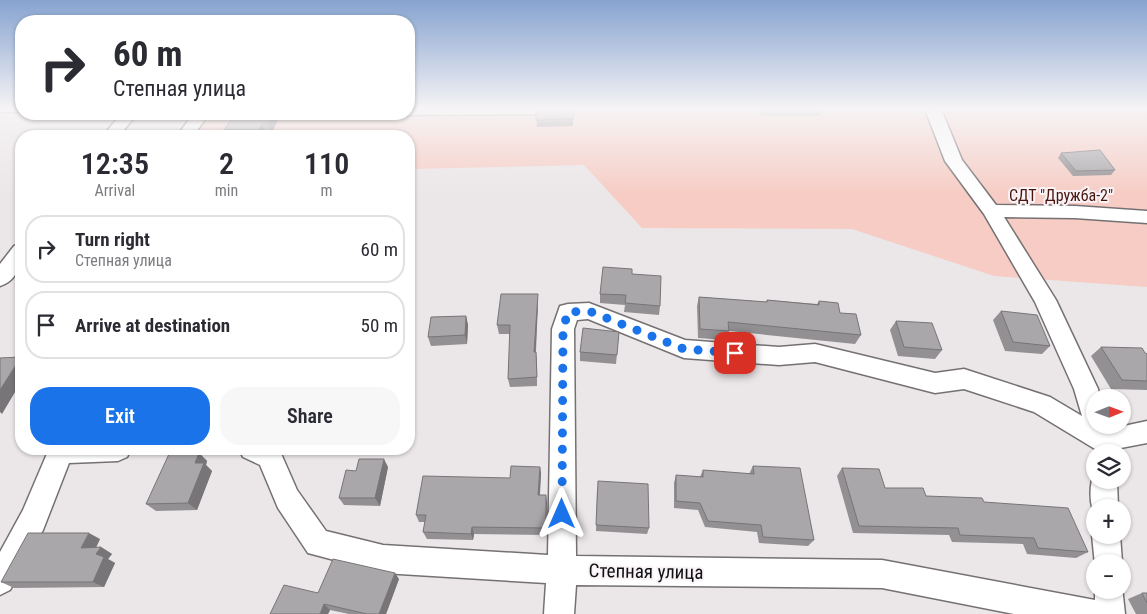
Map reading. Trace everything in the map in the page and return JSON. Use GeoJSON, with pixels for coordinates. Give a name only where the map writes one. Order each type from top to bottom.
{"type":"FeatureCollection","features":[{"type":"Feature","properties":{"kind":"street"},"geometry":{"type":"LineString","coordinates":[[945,138],[954,160],[991,211],[1045,300],[1086,389],[1099,435]]}},
{"type":"Feature","properties":{"kind":"street"},"geometry":{"type":"LineString","coordinates":[[991,211],[1075,212],[1147,217]]}},
{"type":"Feature","properties":{"kind":"street"},"geometry":{"type":"LineString","coordinates":[[0,278],[15,259]]}},
{"type":"Feature","properties":{"kind":"street"},"geometry":{"type":"LineString","coordinates":[[559,614],[562,570],[563,329],[568,312],[589,311],[684,349],[778,356],[815,353],[935,383],[964,379],[1042,404],[1099,435],[1147,432]]}},
{"type":"Feature","properties":{"kind":"street"},"geometry":{"type":"LineString","coordinates":[[0,580],[34,520],[59,455]]}},
{"type":"Feature","properties":{"kind":"street","name":"Степная улица"},"geometry":{"type":"LineString","coordinates":[[266,455],[270,457],[287,499],[318,543],[384,559],[562,570],[882,574],[1092,614]]}},
{"type":"Feature","properties":{"kind":"street"},"geometry":{"type":"LineString","coordinates":[[1109,599],[1110,614]]}},
{"type":"Feature","properties":{"kind":"green space","name":"СДТ \"Дружба-2\""},"geometry":{"type":"Polygon","coordinates":[[[415,138],[1147,138],[1147,287],[994,276],[852,229],[642,228],[584,165],[415,169],[415,138]]]}},
{"type":"Feature","properties":{"kind":"building"},"geometry":{"type":"Polygon","coordinates":[[[1100,150],[1115,170],[1076,171],[1061,153],[1100,150]]]}},
{"type":"Feature","properties":{"kind":"building"},"geometry":{"type":"Polygon","coordinates":[[[603,267],[632,269],[632,274],[661,276],[660,306],[625,303],[626,295],[600,294],[603,267]]]}},
{"type":"Feature","properties":{"kind":"building"},"geometry":{"type":"Polygon","coordinates":[[[501,294],[538,294],[534,352],[536,352],[537,377],[508,379],[510,325],[497,325],[501,294]]]}},
{"type":"Feature","properties":{"kind":"building"},"geometry":{"type":"Polygon","coordinates":[[[699,297],[767,302],[767,300],[819,305],[819,301],[838,303],[840,313],[856,314],[861,335],[728,322],[729,331],[700,329],[699,297]]]}},
{"type":"Feature","properties":{"kind":"building"},"geometry":{"type":"Polygon","coordinates":[[[1001,311],[1037,315],[1050,346],[1013,342],[1001,311]]]}},
{"type":"Feature","properties":{"kind":"building"},"geometry":{"type":"Polygon","coordinates":[[[466,316],[465,335],[428,337],[431,317],[466,316]]]}},
{"type":"Feature","properties":{"kind":"building"},"geometry":{"type":"Polygon","coordinates":[[[896,321],[932,323],[942,350],[904,347],[896,321]]]}},
{"type":"Feature","properties":{"kind":"building"},"geometry":{"type":"Polygon","coordinates":[[[583,328],[619,332],[617,355],[580,352],[583,328]]]}},
{"type":"Feature","properties":{"kind":"building"},"geometry":{"type":"Polygon","coordinates":[[[1101,347],[1142,348],[1147,354],[1147,381],[1122,380],[1101,347]]]}},
{"type":"Feature","properties":{"kind":"building"},"geometry":{"type":"Polygon","coordinates":[[[15,357],[15,366],[0,390],[0,358],[15,357]]]}},
{"type":"Feature","properties":{"kind":"building"},"geometry":{"type":"Polygon","coordinates":[[[169,455],[198,455],[195,463],[204,463],[188,503],[146,504],[169,455]]]}},
{"type":"Feature","properties":{"kind":"building"},"geometry":{"type":"Polygon","coordinates":[[[359,459],[384,459],[375,498],[339,498],[346,470],[356,471],[359,459]]]}},
{"type":"Feature","properties":{"kind":"building"},"geometry":{"type":"Polygon","coordinates":[[[511,466],[540,467],[538,495],[546,495],[546,528],[472,527],[471,534],[423,532],[426,515],[416,515],[423,476],[510,478],[511,466]]]}},
{"type":"Feature","properties":{"kind":"building"},"geometry":{"type":"Polygon","coordinates":[[[753,466],[800,468],[814,540],[763,537],[761,525],[708,521],[700,503],[676,501],[676,475],[703,477],[703,470],[754,474],[753,466]]]}},
{"type":"Feature","properties":{"kind":"building"},"geometry":{"type":"Polygon","coordinates":[[[842,468],[879,469],[885,488],[923,488],[926,496],[982,498],[984,502],[1068,508],[1088,552],[1038,548],[1034,538],[960,535],[958,528],[859,526],[842,468]]]}},
{"type":"Feature","properties":{"kind":"building"},"geometry":{"type":"Polygon","coordinates":[[[598,481],[648,484],[649,528],[596,525],[598,481]]]}},
{"type":"Feature","properties":{"kind":"building"},"geometry":{"type":"Polygon","coordinates":[[[28,533],[89,533],[81,548],[101,547],[96,554],[104,557],[93,582],[1,582],[28,533]]]}},
{"type":"Feature","properties":{"kind":"building"},"geometry":{"type":"Polygon","coordinates":[[[333,559],[395,573],[379,614],[367,614],[324,604],[320,614],[270,614],[284,585],[318,593],[333,559]]]}},
{"type":"Feature","properties":{"kind":"building"},"geometry":{"type":"Polygon","coordinates":[[[1142,593],[1147,593],[1147,603],[1142,593]]]}},
{"type":"Feature","properties":{"kind":"route"},"geometry":{"type":"LineString","coordinates":[[562,514],[563,329],[568,312],[589,311],[684,349],[735,353]]}}]}
